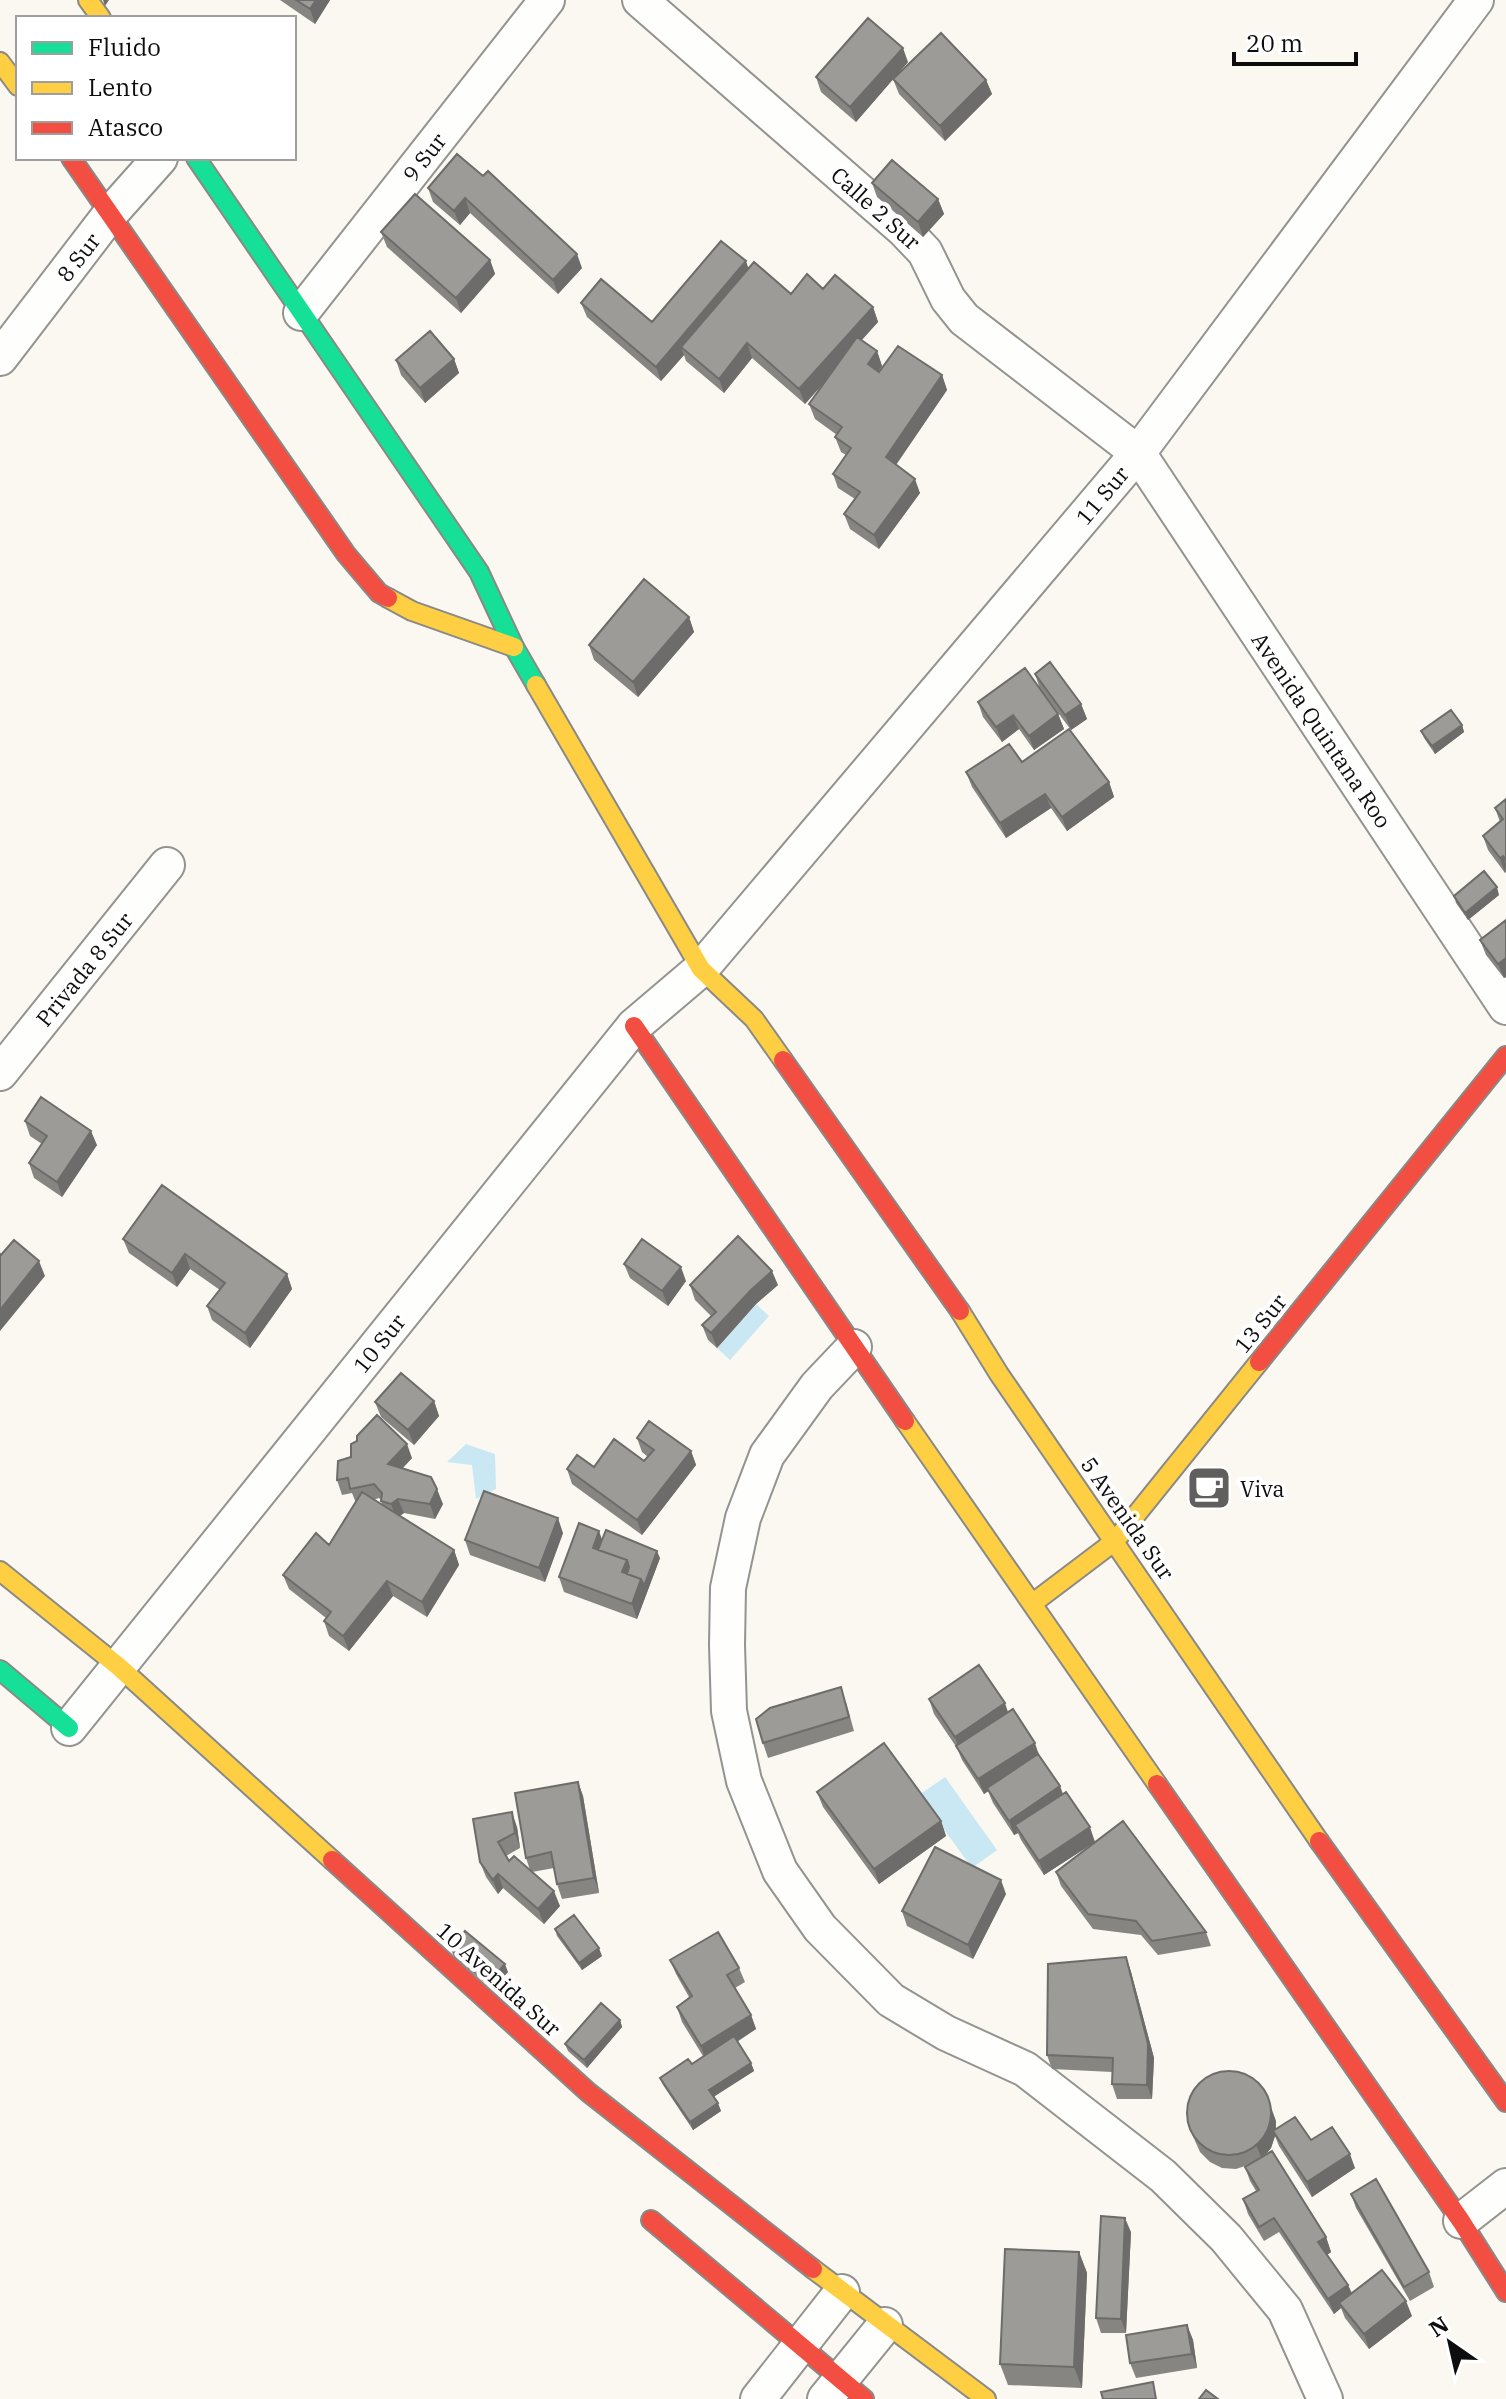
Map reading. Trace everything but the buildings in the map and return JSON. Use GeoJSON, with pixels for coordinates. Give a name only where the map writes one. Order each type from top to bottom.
{"type":"FeatureCollection","features":[{"type":"Feature","properties":{"kind":"street","name":"9 Sur"},"geometry":{"type":"LineString","coordinates":[[301,313],[547,0]]}},
{"type":"Feature","properties":{"kind":"street","name":"Calle 2 Sur"},"geometry":{"type":"LineString","coordinates":[[640,0],[904,230],[925,252],[948,299],[964,319],[1138,453]]}},
{"type":"Feature","properties":{"kind":"street","name":"11 Sur"},"geometry":{"type":"LineString","coordinates":[[701,969],[1138,453],[1476,0]]}},
{"type":"Feature","properties":{"kind":"street"},"geometry":{"type":"LineString","coordinates":[[0,62],[16,83]]}},
{"type":"Feature","properties":{"kind":"street"},"geometry":{"type":"LineString","coordinates":[[72,160],[346,554],[379,593],[412,611],[514,647]]}},
{"type":"Feature","properties":{"kind":"street","name":"8 Sur"},"geometry":{"type":"LineString","coordinates":[[0,358],[111,213],[158,160]]}},
{"type":"Feature","properties":{"kind":"street","name":"5 Avenida Sur"},"geometry":{"type":"LineString","coordinates":[[197,160],[479,572],[514,647],[701,969],[754,1019],[947,1289],[999,1374],[1325,1849],[1506,2102]]}},
{"type":"Feature","properties":{"kind":"street","name":"Avenida Quintana Roo"},"geometry":{"type":"LineString","coordinates":[[1138,453],[1506,1007]]}},
{"type":"Feature","properties":{"kind":"street","name":"Privada 8 Sur"},"geometry":{"type":"LineString","coordinates":[[0,1073],[167,865]]}},
{"type":"Feature","properties":{"kind":"street","name":"10 Sur"},"geometry":{"type":"LineString","coordinates":[[69,1728],[634,1026],[701,969]]}},
{"type":"Feature","properties":{"kind":"street"},"geometry":{"type":"LineString","coordinates":[[634,1026],[1461,2221],[1506,2292]]}},
{"type":"Feature","properties":{"kind":"street","name":"13 Sur"},"geometry":{"type":"LineString","coordinates":[[1033,1603],[1115,1541],[1506,1056]]}},
{"type":"Feature","properties":{"kind":"street"},"geometry":{"type":"LineString","coordinates":[[854,1347],[817,1386],[767,1455],[743,1518],[728,1588],[729,1711],[744,1781],[780,1871],[820,1928],[891,2000],[946,2033],[1025,2069],[1163,2176],[1226,2238],[1285,2310],[1325,2399]]}},
{"type":"Feature","properties":{"kind":"street","name":"10 Avenida Sur"},"geometry":{"type":"LineString","coordinates":[[0,1571],[118,1666],[588,2092],[842,2292],[986,2399]]}},
{"type":"Feature","properties":{"kind":"street"},"geometry":{"type":"LineString","coordinates":[[0,1670],[69,1728]]}},
{"type":"Feature","properties":{"kind":"street"},"geometry":{"type":"LineString","coordinates":[[1461,2221],[1506,2186]]}},
{"type":"Feature","properties":{"kind":"street"},"geometry":{"type":"LineString","coordinates":[[651,2220],[799,2346],[843,2393],[885,2325]]}},
{"type":"Feature","properties":{"kind":"street"},"geometry":{"type":"LineString","coordinates":[[758,2399],[842,2292]]}},
{"type":"Feature","properties":{"kind":"water"},"geometry":{"type":"Polygon","coordinates":[[[756,1304],[769,1316],[730,1360],[717,1348],[756,1304]]]}},
{"type":"Feature","properties":{"kind":"water"},"geometry":{"type":"Polygon","coordinates":[[[466,1444],[495,1454],[496,1489],[476,1499],[472,1465],[447,1462],[466,1444]]]}},
{"type":"Feature","properties":{"kind":"water"},"geometry":{"type":"Polygon","coordinates":[[[945,1777],[997,1850],[972,1868],[919,1795],[945,1777]]]}},
{"type":"Feature","properties":{"kind":"traffic: fast"},"geometry":{"type":"LineString","coordinates":[[197,160],[479,572],[514,647],[536,685]]}},
{"type":"Feature","properties":{"kind":"traffic: fast"},"geometry":{"type":"LineString","coordinates":[[0,1670],[69,1728]]}},
{"type":"Feature","properties":{"kind":"traffic: slow"},"geometry":{"type":"LineString","coordinates":[[88,0],[100,16]]}},
{"type":"Feature","properties":{"kind":"traffic: slow"},"geometry":{"type":"LineString","coordinates":[[0,62],[16,83]]}},
{"type":"Feature","properties":{"kind":"traffic: slow"},"geometry":{"type":"LineString","coordinates":[[388,598],[412,611],[514,647]]}},
{"type":"Feature","properties":{"kind":"traffic: slow"},"geometry":{"type":"LineString","coordinates":[[536,685],[701,969],[754,1019],[783,1060]]}},
{"type":"Feature","properties":{"kind":"traffic: slow"},"geometry":{"type":"LineString","coordinates":[[960,1311],[999,1374],[1319,1841]]}},
{"type":"Feature","properties":{"kind":"traffic: slow"},"geometry":{"type":"LineString","coordinates":[[1033,1603],[1115,1541],[1259,1362]]}},
{"type":"Feature","properties":{"kind":"traffic: slow"},"geometry":{"type":"LineString","coordinates":[[905,1421],[1157,1784]]}},
{"type":"Feature","properties":{"kind":"traffic: slow"},"geometry":{"type":"LineString","coordinates":[[0,1571],[118,1666],[332,1860]]}},
{"type":"Feature","properties":{"kind":"traffic: slow"},"geometry":{"type":"LineString","coordinates":[[813,2269],[986,2399]]}},
{"type":"Feature","properties":{"kind":"traffic: jam"},"geometry":{"type":"LineString","coordinates":[[72,160],[346,554],[379,593],[388,598]]}},
{"type":"Feature","properties":{"kind":"traffic: jam"},"geometry":{"type":"LineString","coordinates":[[634,1026],[905,1421]]}},
{"type":"Feature","properties":{"kind":"traffic: jam"},"geometry":{"type":"LineString","coordinates":[[1259,1362],[1506,1056]]}},
{"type":"Feature","properties":{"kind":"traffic: jam"},"geometry":{"type":"LineString","coordinates":[[783,1060],[960,1311]]}},
{"type":"Feature","properties":{"kind":"traffic: jam"},"geometry":{"type":"LineString","coordinates":[[1157,1784],[1461,2221],[1506,2292]]}},
{"type":"Feature","properties":{"kind":"traffic: jam"},"geometry":{"type":"LineString","coordinates":[[1319,1841],[1506,2102]]}},
{"type":"Feature","properties":{"kind":"traffic: jam"},"geometry":{"type":"LineString","coordinates":[[332,1860],[588,2092],[813,2269]]}},
{"type":"Feature","properties":{"kind":"traffic: jam"},"geometry":{"type":"LineString","coordinates":[[651,2220],[864,2399]]}},
{"type":"Feature","properties":{"kind":"place","name":"Viva"},"geometry":{"type":"Point","coordinates":[1209,1488]}}]}
